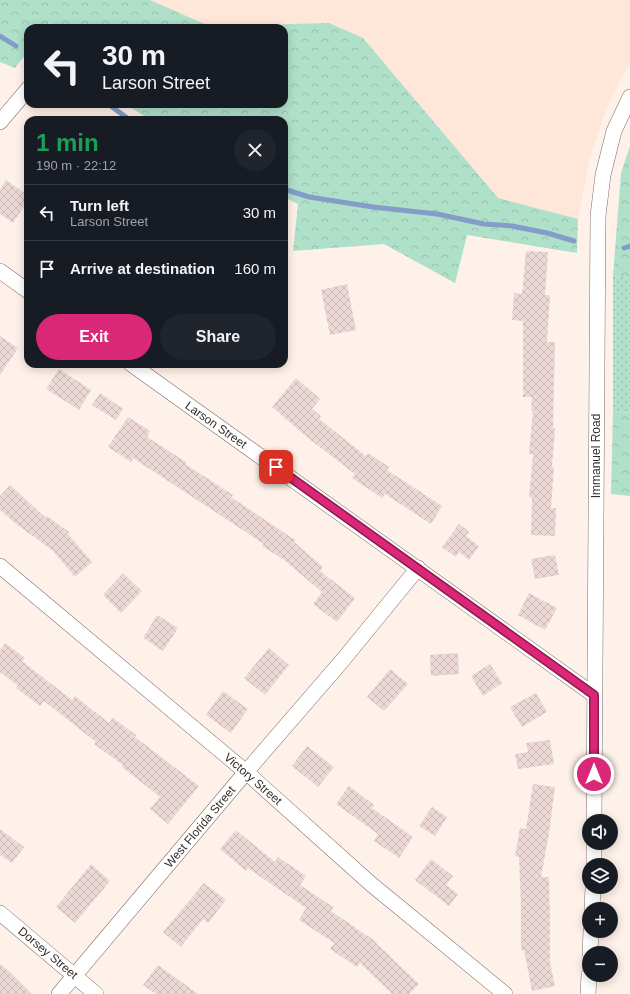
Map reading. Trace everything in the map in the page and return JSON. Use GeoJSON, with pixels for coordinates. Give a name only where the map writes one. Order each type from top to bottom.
{"type":"FeatureCollection","features":[{"type":"Feature","properties":{"kind":"street"},"geometry":{"type":"LineString","coordinates":[[0,122],[24,93]]}},
{"type":"Feature","properties":{"kind":"street","name":"Immanuel Road"},"geometry":{"type":"LineString","coordinates":[[594,814],[598,216],[603,175],[614,131],[630,97]]}},
{"type":"Feature","properties":{"kind":"street"},"geometry":{"type":"LineString","coordinates":[[0,271],[24,288]]}},
{"type":"Feature","properties":{"kind":"street","name":"Larson Street"},"geometry":{"type":"LineString","coordinates":[[137,368],[594,695]]}},
{"type":"Feature","properties":{"kind":"street","name":"Victory Street"},"geometry":{"type":"LineString","coordinates":[[0,566],[246,772],[371,884],[505,994]]}},
{"type":"Feature","properties":{"kind":"street","name":"West Florida Street"},"geometry":{"type":"LineString","coordinates":[[59,994],[246,772],[342,661],[418,568]]}},
{"type":"Feature","properties":{"kind":"street","name":"Dorsey Street"},"geometry":{"type":"LineString","coordinates":[[0,913],[96,994]]}},
{"type":"Feature","properties":{"kind":"street"},"geometry":{"type":"LineString","coordinates":[[588,994],[589,982]]}},
{"type":"Feature","properties":{"kind":"shaded area"},"geometry":{"type":"Polygon","coordinates":[[[150,0],[630,0],[630,62],[606,109],[590,158],[578,219],[498,198],[363,38],[329,23],[204,24],[150,0]]]}},
{"type":"Feature","properties":{"kind":"green space"},"geometry":{"type":"Polygon","coordinates":[[[0,0],[150,0],[204,24],[24,24],[24,56],[15,68],[0,62],[0,0]]]}},
{"type":"Feature","properties":{"kind":"green space"},"geometry":{"type":"Polygon","coordinates":[[[329,23],[363,38],[498,198],[578,219],[577,253],[467,235],[455,283],[384,244],[293,251],[298,204],[288,199],[288,116],[144,116],[132,108],[288,108],[288,24],[329,23]]]}},
{"type":"Feature","properties":{"kind":"green space"},"geometry":{"type":"Polygon","coordinates":[[[630,146],[630,278],[613,276],[621,173],[630,146]]]}},
{"type":"Feature","properties":{"kind":"green space"},"geometry":{"type":"Polygon","coordinates":[[[613,276],[630,278],[630,413],[613,411],[613,276]]]}},
{"type":"Feature","properties":{"kind":"green space"},"geometry":{"type":"Polygon","coordinates":[[[613,411],[630,413],[630,496],[611,494],[613,411]]]}},
{"type":"Feature","properties":{"kind":"building"},"geometry":{"type":"Polygon","coordinates":[[[6,180],[24,192],[24,206],[13,223],[0,214],[0,190],[6,180]]]}},
{"type":"Feature","properties":{"kind":"building"},"geometry":{"type":"Polygon","coordinates":[[[526,251],[548,252],[545,295],[550,295],[547,342],[555,342],[553,428],[555,428],[551,508],[556,508],[555,536],[531,535],[532,498],[529,497],[533,454],[529,454],[533,411],[531,411],[532,397],[523,397],[523,321],[512,320],[514,293],[522,294],[526,251]]]}},
{"type":"Feature","properties":{"kind":"building"},"geometry":{"type":"Polygon","coordinates":[[[347,284],[356,330],[330,335],[321,290],[347,284]]]}},
{"type":"Feature","properties":{"kind":"building"},"geometry":{"type":"Polygon","coordinates":[[[0,336],[18,348],[0,375],[0,336]]]}},
{"type":"Feature","properties":{"kind":"building"},"geometry":{"type":"Polygon","coordinates":[[[59,369],[91,390],[79,410],[46,389],[59,369]]]}},
{"type":"Feature","properties":{"kind":"building"},"geometry":{"type":"Polygon","coordinates":[[[296,378],[320,399],[312,409],[321,416],[319,419],[366,456],[368,453],[389,467],[387,470],[442,506],[431,524],[385,494],[382,498],[352,478],[355,474],[308,438],[272,407],[296,378]]]}},
{"type":"Feature","properties":{"kind":"building"},"geometry":{"type":"Polygon","coordinates":[[[100,393],[123,409],[116,420],[92,405],[100,393]]]}},
{"type":"Feature","properties":{"kind":"building"},"geometry":{"type":"Polygon","coordinates":[[[128,417],[150,431],[147,437],[186,462],[185,464],[233,495],[231,497],[295,540],[294,542],[323,567],[320,571],[355,598],[337,622],[313,604],[322,592],[284,560],[262,546],[264,544],[133,458],[131,462],[108,447],[128,417]]]}},
{"type":"Feature","properties":{"kind":"building"},"geometry":{"type":"Polygon","coordinates":[[[10,485],[46,518],[47,516],[69,532],[68,534],[92,562],[75,577],[53,551],[0,510],[0,496],[10,485]]]}},
{"type":"Feature","properties":{"kind":"building"},"geometry":{"type":"Polygon","coordinates":[[[459,524],[469,532],[466,536],[479,546],[469,560],[459,552],[456,557],[442,547],[459,524]]]}},
{"type":"Feature","properties":{"kind":"building"},"geometry":{"type":"Polygon","coordinates":[[[555,555],[559,575],[535,579],[531,559],[555,555]]]}},
{"type":"Feature","properties":{"kind":"building"},"geometry":{"type":"Polygon","coordinates":[[[123,573],[142,591],[121,613],[103,595],[123,573]]]}},
{"type":"Feature","properties":{"kind":"building"},"geometry":{"type":"Polygon","coordinates":[[[529,593],[557,608],[545,630],[518,615],[529,593]]]}},
{"type":"Feature","properties":{"kind":"building"},"geometry":{"type":"Polygon","coordinates":[[[157,615],[178,628],[163,651],[143,638],[157,615]]]}},
{"type":"Feature","properties":{"kind":"building"},"geometry":{"type":"Polygon","coordinates":[[[5,643],[25,658],[22,661],[72,700],[75,696],[109,723],[113,718],[136,735],[135,737],[199,786],[168,824],[150,809],[160,797],[122,767],[123,765],[94,744],[96,742],[44,701],[40,706],[16,688],[18,686],[0,672],[0,650],[5,643]]]}},
{"type":"Feature","properties":{"kind":"building"},"geometry":{"type":"Polygon","coordinates":[[[269,648],[289,665],[265,695],[244,678],[269,648]]]}},
{"type":"Feature","properties":{"kind":"building"},"geometry":{"type":"Polygon","coordinates":[[[458,653],[459,674],[431,676],[430,655],[458,653]]]}},
{"type":"Feature","properties":{"kind":"building"},"geometry":{"type":"Polygon","coordinates":[[[490,664],[502,683],[483,696],[471,676],[490,664]]]}},
{"type":"Feature","properties":{"kind":"building"},"geometry":{"type":"Polygon","coordinates":[[[390,669],[408,684],[384,711],[367,697],[390,669]]]}},
{"type":"Feature","properties":{"kind":"building"},"geometry":{"type":"Polygon","coordinates":[[[223,691],[248,709],[231,733],[206,715],[223,691]]]}},
{"type":"Feature","properties":{"kind":"building"},"geometry":{"type":"Polygon","coordinates":[[[536,693],[547,712],[522,727],[510,707],[536,693]]]}},
{"type":"Feature","properties":{"kind":"building"},"geometry":{"type":"Polygon","coordinates":[[[550,740],[554,764],[518,769],[515,754],[528,752],[526,743],[550,740]]]}},
{"type":"Feature","properties":{"kind":"building"},"geometry":{"type":"Polygon","coordinates":[[[307,746],[334,767],[318,787],[292,766],[307,746]]]}},
{"type":"Feature","properties":{"kind":"building"},"geometry":{"type":"Polygon","coordinates":[[[533,784],[555,787],[541,877],[549,877],[550,963],[555,986],[532,991],[524,950],[521,950],[519,857],[515,856],[520,828],[526,829],[533,784]]]}},
{"type":"Feature","properties":{"kind":"building"},"geometry":{"type":"Polygon","coordinates":[[[349,786],[374,805],[372,808],[413,837],[399,858],[374,841],[378,834],[336,804],[349,786]]]}},
{"type":"Feature","properties":{"kind":"building"},"geometry":{"type":"Polygon","coordinates":[[[432,807],[447,817],[435,836],[419,826],[432,807]]]}},
{"type":"Feature","properties":{"kind":"building"},"geometry":{"type":"Polygon","coordinates":[[[0,829],[24,847],[12,863],[0,855],[0,829]]]}},
{"type":"Feature","properties":{"kind":"building"},"geometry":{"type":"Polygon","coordinates":[[[236,830],[275,862],[278,857],[306,876],[300,885],[333,907],[331,911],[375,941],[419,984],[409,994],[392,994],[360,963],[357,967],[330,949],[334,943],[299,920],[306,908],[248,868],[246,871],[220,849],[236,830]]]}},
{"type":"Feature","properties":{"kind":"building"},"geometry":{"type":"Polygon","coordinates":[[[431,859],[453,876],[446,885],[458,894],[449,906],[415,880],[431,859]]]}},
{"type":"Feature","properties":{"kind":"building"},"geometry":{"type":"Polygon","coordinates":[[[91,864],[110,881],[75,923],[56,907],[91,864]]]}},
{"type":"Feature","properties":{"kind":"building"},"geometry":{"type":"Polygon","coordinates":[[[204,883],[226,900],[208,923],[203,919],[181,947],[163,932],[204,883]]]}},
{"type":"Feature","properties":{"kind":"building"},"geometry":{"type":"Polygon","coordinates":[[[0,964],[10,972],[32,994],[0,994],[0,964]]]}},
{"type":"Feature","properties":{"kind":"building"},"geometry":{"type":"Polygon","coordinates":[[[158,965],[198,994],[156,994],[143,985],[158,965]]]}},
{"type":"Feature","properties":{"kind":"waterway"},"geometry":{"type":"LineString","coordinates":[[0,36],[16,46]]}},
{"type":"Feature","properties":{"kind":"waterway"},"geometry":{"type":"LineString","coordinates":[[114,108],[124,116]]}},
{"type":"Feature","properties":{"kind":"waterway"},"geometry":{"type":"LineString","coordinates":[[288,190],[309,197],[373,207],[437,214],[484,224],[512,226],[547,233],[574,241]]}},
{"type":"Feature","properties":{"kind":"waterway"},"geometry":{"type":"LineString","coordinates":[[624,248],[630,246]]}},
{"type":"Feature","properties":{"kind":"route"},"geometry":{"type":"LineString","coordinates":[[276,467],[594,695],[594,774]]}}]}
